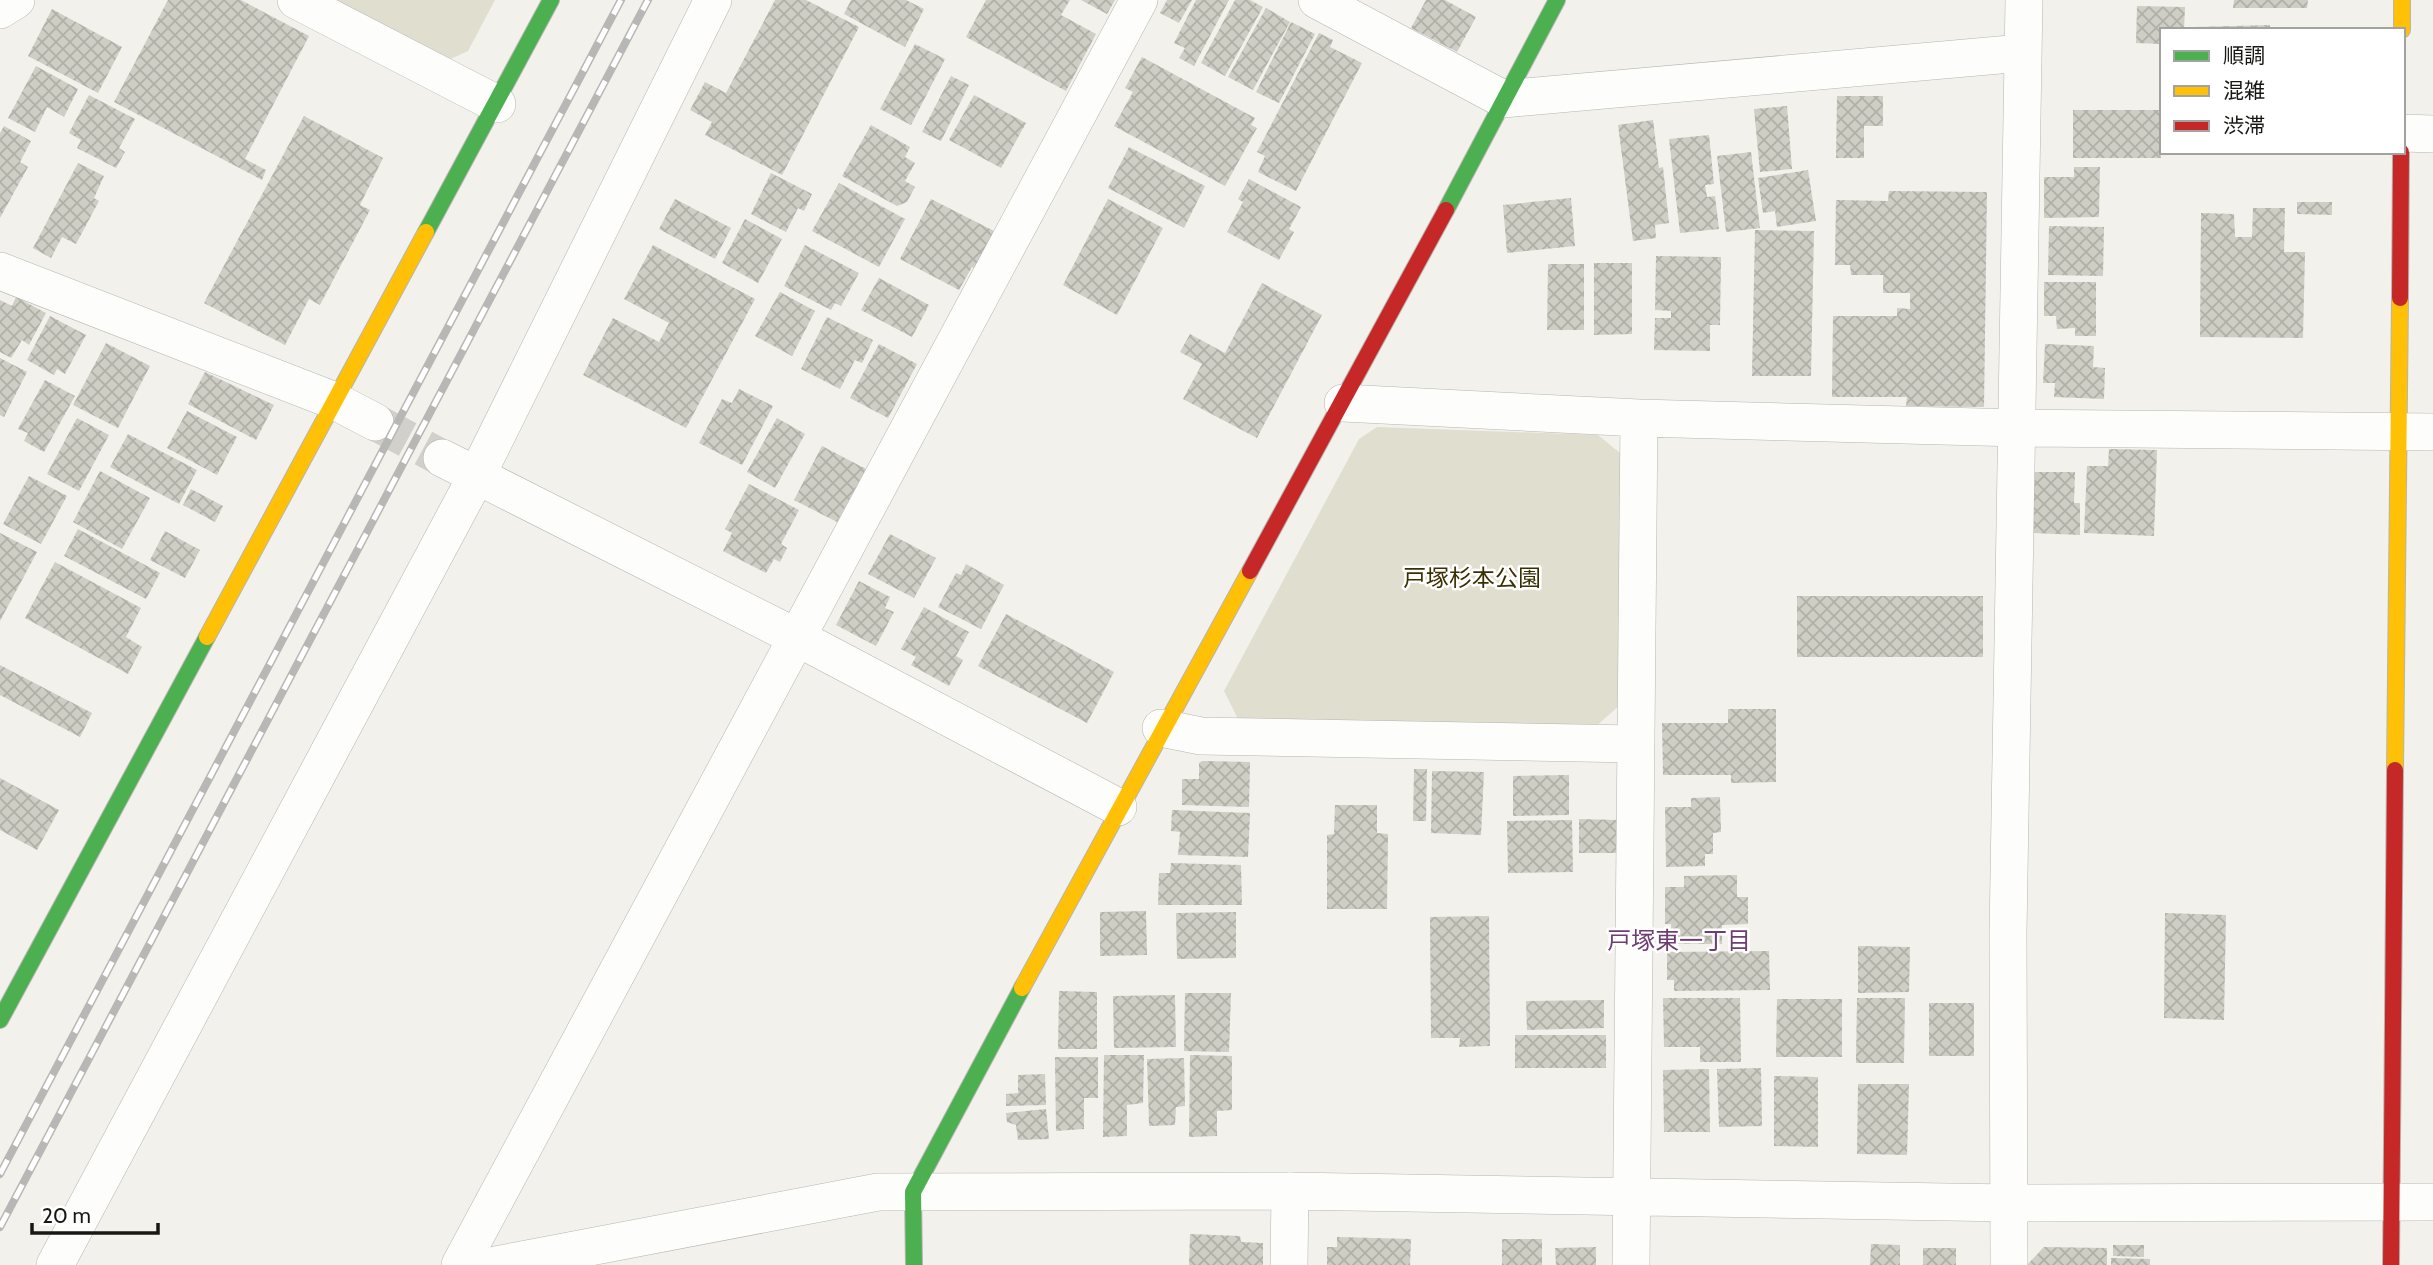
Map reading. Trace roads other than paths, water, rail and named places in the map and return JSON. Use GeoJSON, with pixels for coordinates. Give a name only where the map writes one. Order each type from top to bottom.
{"type":"FeatureCollection","features":[{"type":"Feature","properties":{"kind":"street"},"geometry":{"type":"LineString","coordinates":[[0,10],[16,0]]}},
{"type":"Feature","properties":{"kind":"street"},"geometry":{"type":"LineString","coordinates":[[296,0],[497,104]]}},
{"type":"Feature","properties":{"kind":"street"},"geometry":{"type":"LineString","coordinates":[[4,1003],[497,104],[551,0]]}},
{"type":"Feature","properties":{"kind":"street"},"geometry":{"type":"LineString","coordinates":[[55,1265],[476,477],[713,0]]}},
{"type":"Feature","properties":{"kind":"street"},"geometry":{"type":"LineString","coordinates":[[460,1265],[1139,0]]}},
{"type":"Feature","properties":{"kind":"street"},"geometry":{"type":"LineString","coordinates":[[1317,0],[1503,99],[2022,53]]}},
{"type":"Feature","properties":{"kind":"street"},"geometry":{"type":"LineString","coordinates":[[914,1265],[913,1192],[1161,728],[1343,402],[1557,0]]}},
{"type":"Feature","properties":{"kind":"street"},"geometry":{"type":"LineString","coordinates":[[2009,1265],[2008,933],[2019,428],[2024,0]]}},
{"type":"Feature","properties":{"kind":"street"},"geometry":{"type":"LineString","coordinates":[[2402,0],[2402,28]]}},
{"type":"Feature","properties":{"kind":"street"},"geometry":{"type":"LineString","coordinates":[[2405,133],[2433,134]]}},
{"type":"Feature","properties":{"kind":"street"},"geometry":{"type":"LineString","coordinates":[[2390,1265],[2401,154]]}},
{"type":"Feature","properties":{"kind":"street"},"geometry":{"type":"LineString","coordinates":[[0,271],[335,401],[375,422]]}},
{"type":"Feature","properties":{"kind":"street"},"geometry":{"type":"LineString","coordinates":[[1343,402],[1639,418],[2019,428],[2433,432]]}},
{"type":"Feature","properties":{"kind":"street"},"geometry":{"type":"LineString","coordinates":[[1632,1265],[1639,418]]}},
{"type":"Feature","properties":{"kind":"street"},"geometry":{"type":"LineString","coordinates":[[442,458],[796,637],[1118,807]]}},
{"type":"Feature","properties":{"kind":"street"},"geometry":{"type":"LineString","coordinates":[[1161,728],[1201,736],[1635,744]]}},
{"type":"Feature","properties":{"kind":"street"},"geometry":{"type":"LineString","coordinates":[[496,1265],[878,1192],[1290,1191],[2010,1203],[2433,1202]]}},
{"type":"Feature","properties":{"kind":"street"},"geometry":{"type":"LineString","coordinates":[[1289,1265],[1290,1191]]}},
{"type":"Feature","properties":{"kind":"tunnel"},"geometry":{"type":"LineString","coordinates":[[375,422],[442,458]]}},
{"type":"Feature","properties":{"kind":"railway"},"geometry":{"type":"LineString","coordinates":[[0,1174],[621,0]]}},
{"type":"Feature","properties":{"kind":"railway"},"geometry":{"type":"LineString","coordinates":[[0,1227],[648,0]]}},
{"type":"Feature","properties":{"kind":"district","name":"戸塚東一丁目"},"geometry":{"type":"Point","coordinates":[1679,940]}},
{"type":"Feature","properties":{"kind":"park label","name":"戸塚杉本公園"},"geometry":{"type":"Point","coordinates":[1472,578]}}]}
